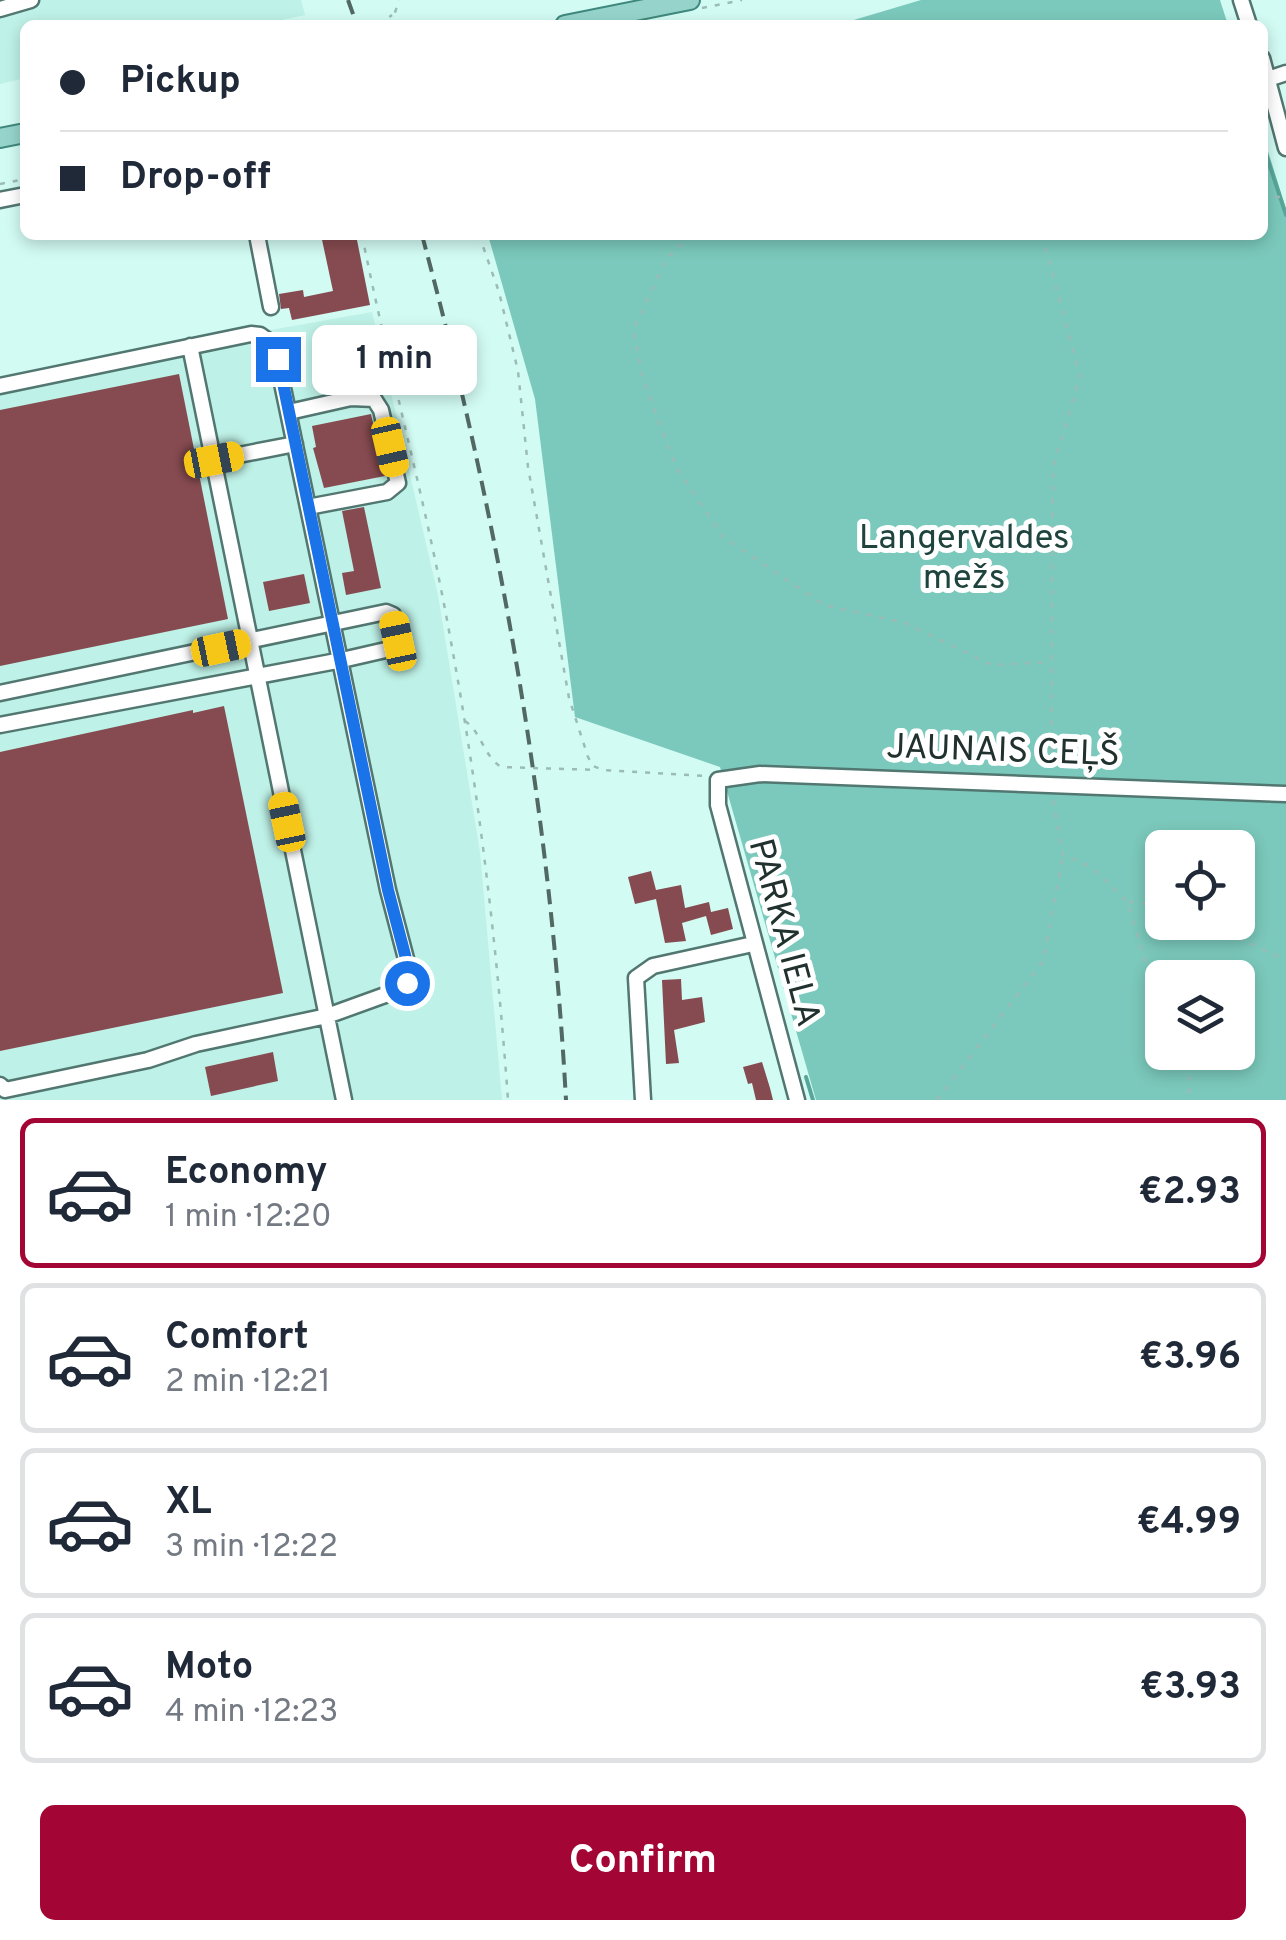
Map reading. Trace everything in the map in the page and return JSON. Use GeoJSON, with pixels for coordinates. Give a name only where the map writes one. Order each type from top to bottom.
{"type":"FeatureCollection","features":[{"type":"Feature","properties":{"kind":"main road"},"geometry":{"type":"LineString","coordinates":[[591,20],[690,0]]}},
{"type":"Feature","properties":{"kind":"street"},"geometry":{"type":"LineString","coordinates":[[0,9],[31,0]]}},
{"type":"Feature","properties":{"kind":"street"},"geometry":{"type":"LineString","coordinates":[[1286,73],[1268,78],[1286,148]]}},
{"type":"Feature","properties":{"kind":"street"},"geometry":{"type":"LineString","coordinates":[[258,240],[271,307]]}},
{"type":"Feature","properties":{"kind":"street"},"geometry":{"type":"LineString","coordinates":[[0,386],[251,334],[268,339],[274,346],[388,890],[410,974],[399,990],[327,1016],[6,1090],[0,1085]]}},
{"type":"Feature","properties":{"kind":"street"},"geometry":{"type":"LineString","coordinates":[[190,346],[344,1100]]}},
{"type":"Feature","properties":{"kind":"street"},"geometry":{"type":"LineString","coordinates":[[289,412],[351,398],[374,399],[381,410],[398,483],[388,492],[308,507]]}},
{"type":"Feature","properties":{"kind":"street"},"geometry":{"type":"LineString","coordinates":[[214,460],[295,444]]}},
{"type":"Feature","properties":{"kind":"street"},"geometry":{"type":"LineString","coordinates":[[0,693],[390,612],[398,641],[396,646],[342,660],[0,725]]}},
{"type":"Feature","properties":{"kind":"street","name":"JAUNAIS CEĻŠ"},"geometry":{"type":"LineString","coordinates":[[718,780],[760,774],[1286,794]]}},
{"type":"Feature","properties":{"kind":"street","name":"PARKA IELA"},"geometry":{"type":"LineString","coordinates":[[718,780],[718,806],[797,1100]]}},
{"type":"Feature","properties":{"kind":"street"},"geometry":{"type":"LineString","coordinates":[[643,1100],[636,978],[653,966],[753,944]]}},
{"type":"Feature","properties":{"kind":"path"},"geometry":{"type":"LineString","coordinates":[[392,20],[399,0]]}},
{"type":"Feature","properties":{"kind":"path"},"geometry":{"type":"LineString","coordinates":[[385,20],[393,14]]}},
{"type":"Feature","properties":{"kind":"path"},"geometry":{"type":"LineString","coordinates":[[363,240],[440,588],[464,720],[490,908],[508,1100]]}},
{"type":"Feature","properties":{"kind":"path"},"geometry":{"type":"LineString","coordinates":[[481,240],[499,292],[518,371],[528,467],[573,714],[588,757],[603,770]]}},
{"type":"Feature","properties":{"kind":"path"},"geometry":{"type":"LineString","coordinates":[[687,240],[667,258],[632,329],[643,379],[676,467],[723,537],[824,605],[905,623],[992,664],[1052,662]]}},
{"type":"Feature","properties":{"kind":"path"},"geometry":{"type":"LineString","coordinates":[[937,1100],[1044,962],[1063,855],[1050,785],[1053,467],[1080,376],[1043,240]]}},
{"type":"Feature","properties":{"kind":"path"},"geometry":{"type":"LineString","coordinates":[[464,720],[501,766],[692,774],[718,780]]}},
{"type":"Feature","properties":{"kind":"path"},"geometry":{"type":"LineString","coordinates":[[1063,855],[1090,866],[1128,902],[1145,962]]}},
{"type":"Feature","properties":{"kind":"path"},"geometry":{"type":"LineString","coordinates":[[1128,902],[1145,904]]}},
{"type":"Feature","properties":{"kind":"path"},"geometry":{"type":"LineString","coordinates":[[1243,940],[1286,960]]}},
{"type":"Feature","properties":{"kind":"path"},"geometry":{"type":"LineString","coordinates":[[1188,1100],[1189,1070]]}},
{"type":"Feature","properties":{"kind":"shaded area"},"geometry":{"type":"Polygon","coordinates":[[[0,0],[301,0],[305,15],[282,20],[20,20],[20,79],[0,84],[0,0]]]}},
{"type":"Feature","properties":{"kind":"shaded area"},"geometry":{"type":"Polygon","coordinates":[[[372,312],[438,595],[480,852],[502,1100],[0,1100],[0,378],[372,312]]]}},
{"type":"Feature","properties":{"kind":"green space"},"geometry":{"type":"Polygon","coordinates":[[[921,0],[1220,0],[1226,20],[854,20],[921,0]]]}},
{"type":"Feature","properties":{"kind":"green space","name":"Langervaldes mežs"},"geometry":{"type":"Polygon","coordinates":[[[1268,151],[1286,209],[1286,1100],[816,1100],[720,767],[575,717],[535,399],[489,240],[1268,240],[1268,151]]]}},
{"type":"Feature","properties":{"kind":"building"},"geometry":{"type":"Polygon","coordinates":[[[322,240],[357,240],[370,305],[292,320],[289,308],[281,309],[279,294],[303,290],[304,297],[333,291],[322,240]]]}},
{"type":"Feature","properties":{"kind":"building"},"geometry":{"type":"Polygon","coordinates":[[[179,374],[228,619],[0,666],[0,410],[179,374]]]}},
{"type":"Feature","properties":{"kind":"building"},"geometry":{"type":"Polygon","coordinates":[[[371,414],[385,476],[324,488],[313,448],[316,447],[312,426],[371,414]]]}},
{"type":"Feature","properties":{"kind":"building"},"geometry":{"type":"Polygon","coordinates":[[[364,507],[381,588],[346,595],[342,573],[354,571],[342,511],[364,507]]]}},
{"type":"Feature","properties":{"kind":"building"},"geometry":{"type":"Polygon","coordinates":[[[304,574],[310,603],[269,611],[263,582],[304,574]]]}},
{"type":"Feature","properties":{"kind":"building"},"geometry":{"type":"Polygon","coordinates":[[[224,706],[283,993],[0,1051],[0,752],[224,706]]]}},
{"type":"Feature","properties":{"kind":"building"},"geometry":{"type":"Polygon","coordinates":[[[651,871],[656,890],[681,885],[685,908],[709,902],[711,912],[728,908],[733,929],[711,935],[706,916],[682,923],[686,941],[665,943],[656,899],[635,904],[628,877],[651,871]]]}},
{"type":"Feature","properties":{"kind":"building"},"geometry":{"type":"Polygon","coordinates":[[[681,979],[682,1000],[702,997],[705,1022],[674,1030],[679,1063],[666,1064],[662,980],[681,979]]]}},
{"type":"Feature","properties":{"kind":"building"},"geometry":{"type":"Polygon","coordinates":[[[273,1052],[278,1081],[211,1096],[205,1067],[273,1052]]]}},
{"type":"Feature","properties":{"kind":"building"},"geometry":{"type":"Polygon","coordinates":[[[762,1062],[773,1100],[756,1100],[743,1067],[762,1062]]]}},
{"type":"Feature","properties":{"kind":"waterway"},"geometry":{"type":"LineString","coordinates":[[1268,160],[1286,215]]}},
{"type":"Feature","properties":{"kind":"waterway"},"geometry":{"type":"LineString","coordinates":[[806,1077],[813,1100]]}},
{"type":"Feature","properties":{"kind":"railway"},"geometry":{"type":"LineString","coordinates":[[348,0],[355,20]]}},
{"type":"Feature","properties":{"kind":"railway"},"geometry":{"type":"LineString","coordinates":[[423,240],[474,448],[516,664],[547,881],[566,1100]]}},
{"type":"Feature","properties":{"kind":"route"},"geometry":{"type":"LineString","coordinates":[[278,359],[388,890],[410,974],[407,983]]}}]}
